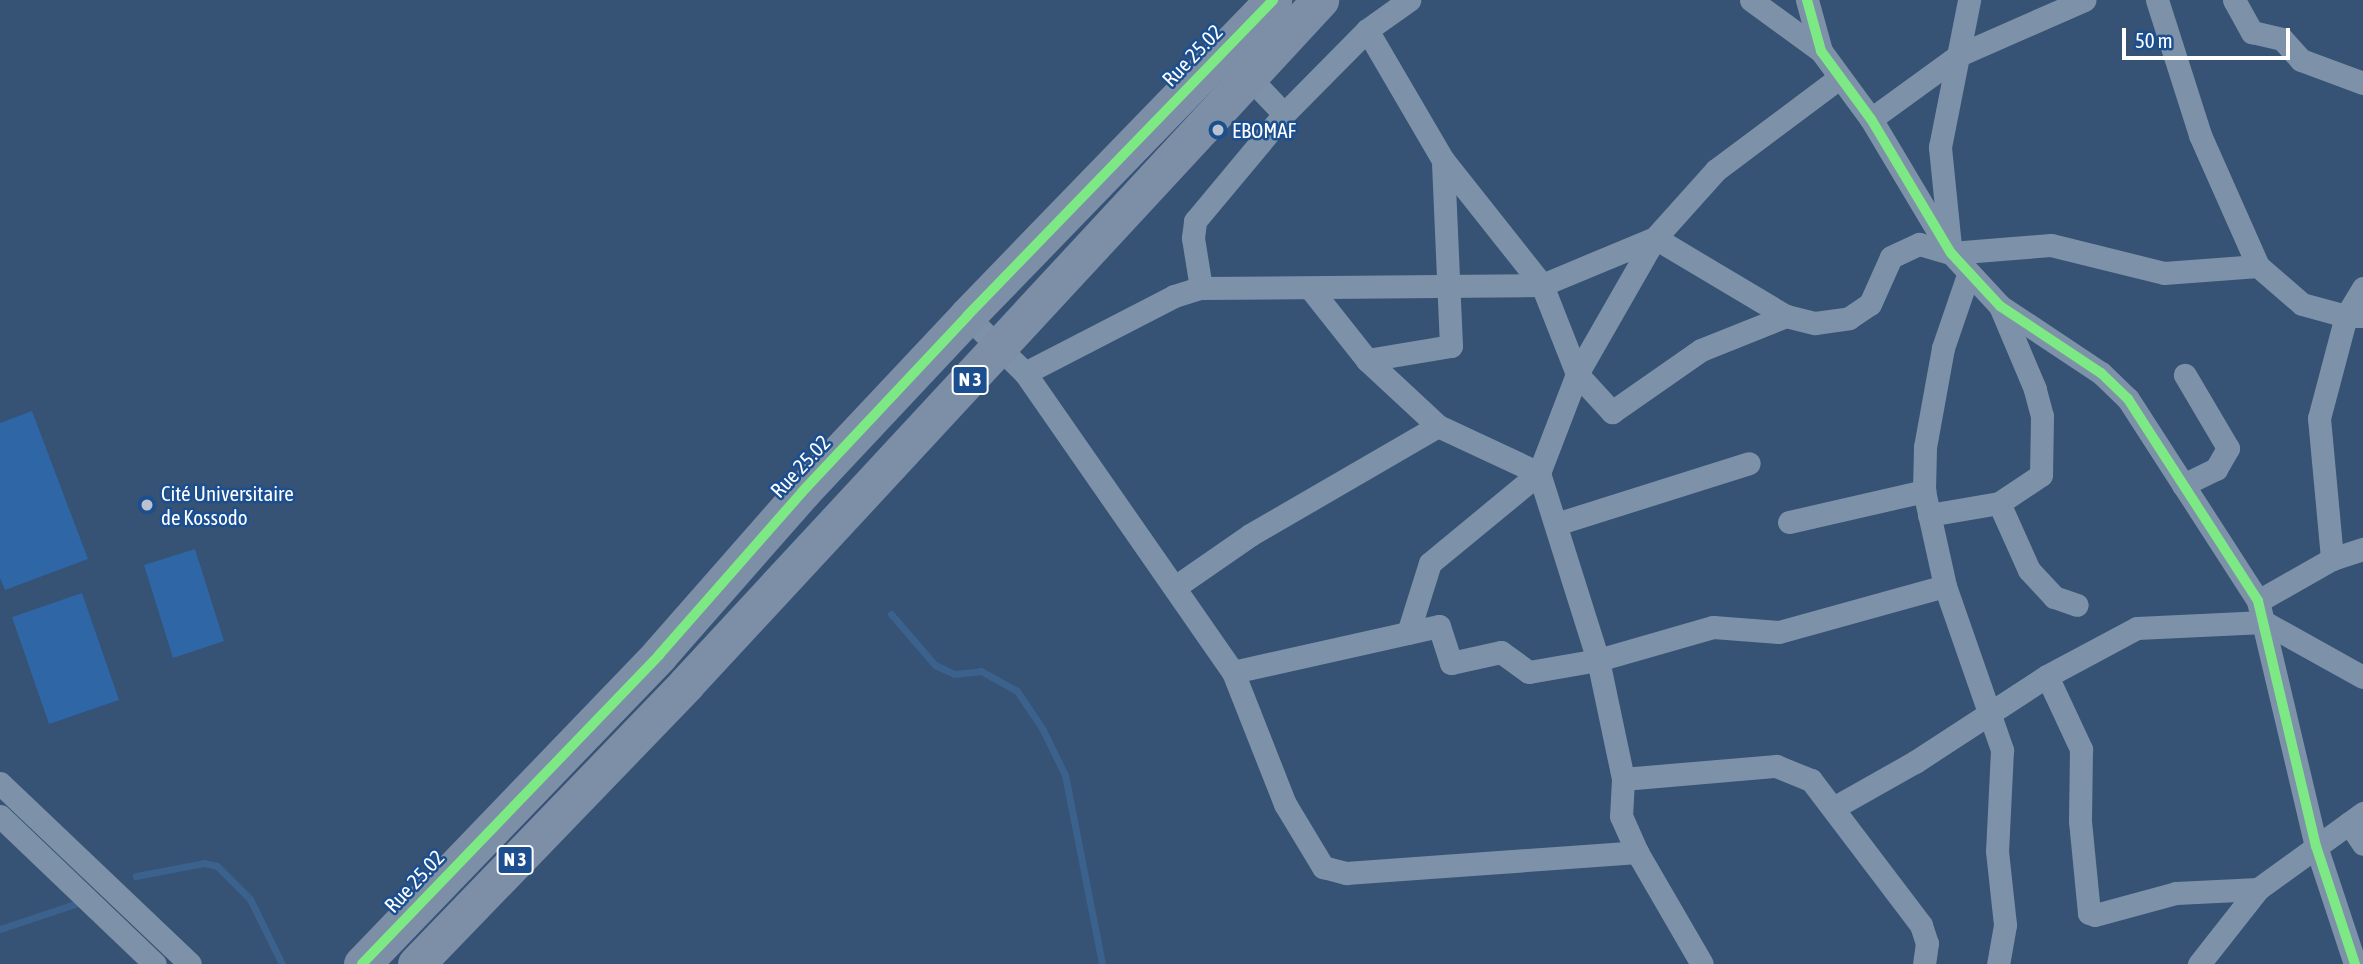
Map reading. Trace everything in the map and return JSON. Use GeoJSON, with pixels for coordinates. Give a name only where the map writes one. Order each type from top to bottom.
{"type":"FeatureCollection","features":[{"type":"Feature","properties":{"kind":"main road","name":"Rue 25.02"},"geometry":{"type":"LineString","coordinates":[[362,964],[659,654],[802,492],[967,316],[1273,0]]}},
{"type":"Feature","properties":{"kind":"main road","name":"N 3"},"geometry":{"type":"LineString","coordinates":[[416,964],[1011,361],[1249,77],[1320,0]]}},
{"type":"Feature","properties":{"kind":"street"},"geometry":{"type":"LineString","coordinates":[[1201,288],[1193,238],[1195,221],[1284,114],[1367,30],[1409,0]]}},
{"type":"Feature","properties":{"kind":"street"},"geometry":{"type":"LineString","coordinates":[[1751,0],[1821,51]]}},
{"type":"Feature","properties":{"kind":"street"},"geometry":{"type":"LineString","coordinates":[[1807,0],[1821,51],[1871,119],[1951,253],[1968,275],[2000,306],[2101,373],[2128,399],[2261,611],[2316,846],[2354,924],[2355,964]]}},
{"type":"Feature","properties":{"kind":"street"},"geometry":{"type":"LineString","coordinates":[[1951,253],[1940,147],[1969,0]]}},
{"type":"Feature","properties":{"kind":"street"},"geometry":{"type":"LineString","coordinates":[[1871,119],[1959,55],[2084,0]]}},
{"type":"Feature","properties":{"kind":"street"},"geometry":{"type":"LineString","coordinates":[[2157,0],[2200,135],[2258,266],[2302,304],[2355,316]]}},
{"type":"Feature","properties":{"kind":"street"},"geometry":{"type":"LineString","coordinates":[[2234,0],[2252,32],[2282,39],[2301,60],[2363,83]]}},
{"type":"Feature","properties":{"kind":"street"},"geometry":{"type":"LineString","coordinates":[[1367,30],[1443,160],[1542,285],[1577,374],[1612,412],[1701,349],[1786,316]]}},
{"type":"Feature","properties":{"kind":"street"},"geometry":{"type":"LineString","coordinates":[[1249,77],[1284,114]]}},
{"type":"Feature","properties":{"kind":"street"},"geometry":{"type":"LineString","coordinates":[[1408,633],[1430,563],[1539,473],[1577,374],[1655,238],[1716,170],[1839,78]]}},
{"type":"Feature","properties":{"kind":"street"},"geometry":{"type":"LineString","coordinates":[[1367,360],[1449,348],[1443,160]]}},
{"type":"Feature","properties":{"kind":"street"},"geometry":{"type":"LineString","coordinates":[[1011,361],[1174,296],[1201,288],[1542,285],[1655,238]]}},
{"type":"Feature","properties":{"kind":"street"},"geometry":{"type":"LineString","coordinates":[[1655,238],[1786,316],[1815,323],[1849,318],[1870,304],[1891,257],[1919,244],[1951,253],[2051,245],[2164,273],[2258,266]]}},
{"type":"Feature","properties":{"kind":"street"},"geometry":{"type":"LineString","coordinates":[[1968,275],[1943,348],[1925,447],[1924,491],[1945,586],[1986,713],[2001,750],[1997,851],[2005,925],[1998,964]]}},
{"type":"Feature","properties":{"kind":"street"},"geometry":{"type":"LineString","coordinates":[[1310,288],[1367,360],[1438,426],[1539,473],[1598,660],[1623,779],[1621,816],[1637,852],[1702,964]]}},
{"type":"Feature","properties":{"kind":"street"},"geometry":{"type":"LineString","coordinates":[[2332,559],[2319,418],[2363,288]]}},
{"type":"Feature","properties":{"kind":"street"},"geometry":{"type":"LineString","coordinates":[[1929,515],[1999,503],[2035,482],[2043,469],[2042,416],[2035,389],[2000,306]]}},
{"type":"Feature","properties":{"kind":"street"},"geometry":{"type":"LineString","coordinates":[[967,316],[1011,361],[1175,587],[1233,672],[1285,804],[1316,861],[1331,871],[1505,865],[1637,852]]}},
{"type":"Feature","properties":{"kind":"street"},"geometry":{"type":"LineString","coordinates":[[2183,485],[2216,469],[2228,448],[2185,375]]}},
{"type":"Feature","properties":{"kind":"street"},"geometry":{"type":"LineString","coordinates":[[1175,587],[1250,535],[1438,426]]}},
{"type":"Feature","properties":{"kind":"street"},"geometry":{"type":"LineString","coordinates":[[1556,524],[1749,464]]}},
{"type":"Feature","properties":{"kind":"street"},"geometry":{"type":"LineString","coordinates":[[1789,522],[1924,491]]}},
{"type":"Feature","properties":{"kind":"street"},"geometry":{"type":"LineString","coordinates":[[1999,503],[2029,570],[2054,597],[2077,605]]}},
{"type":"Feature","properties":{"kind":"street"},"geometry":{"type":"LineString","coordinates":[[1835,807],[1915,762],[1986,713],[2047,676],[2137,628],[2261,611],[2332,559],[2363,549]]}},
{"type":"Feature","properties":{"kind":"street"},"geometry":{"type":"LineString","coordinates":[[1233,672],[1439,625],[1451,663],[1502,652],[1529,672],[1598,660],[1713,626],[1779,632],[1945,586]]}},
{"type":"Feature","properties":{"kind":"street"},"geometry":{"type":"LineString","coordinates":[[2261,611],[2363,677]]}},
{"type":"Feature","properties":{"kind":"street"},"geometry":{"type":"LineString","coordinates":[[2047,676],[2082,760],[2080,821],[2089,913],[2095,915],[2176,893],[2258,889]]}},
{"type":"Feature","properties":{"kind":"street"},"geometry":{"type":"LineString","coordinates":[[1623,779],[1776,766],[1811,780],[1835,807],[1921,925],[1927,943],[1924,964]]}},
{"type":"Feature","properties":{"kind":"street"},"geometry":{"type":"LineString","coordinates":[[0,783],[190,964]]}},
{"type":"Feature","properties":{"kind":"street"},"geometry":{"type":"LineString","coordinates":[[0,816],[155,964]]}},
{"type":"Feature","properties":{"kind":"street"},"geometry":{"type":"LineString","coordinates":[[2199,964],[2258,889],[2356,818],[2363,844]]}},
{"type":"Feature","properties":{"kind":"shaded area"},"geometry":{"type":"Polygon","coordinates":[[[32,411],[88,559],[5,590],[0,578],[0,423],[32,411]]]}},
{"type":"Feature","properties":{"kind":"shaded area"},"geometry":{"type":"Polygon","coordinates":[[[195,549],[224,641],[173,658],[144,565],[195,549]]]}},
{"type":"Feature","properties":{"kind":"shaded area"},"geometry":{"type":"Polygon","coordinates":[[[82,593],[119,700],[49,724],[12,617],[82,593]]]}},
{"type":"Feature","properties":{"kind":"waterway"},"geometry":{"type":"LineString","coordinates":[[891,614],[935,665],[954,674],[981,671],[1017,691],[1042,728],[1065,775],[1102,964]]}},
{"type":"Feature","properties":{"kind":"waterway"},"geometry":{"type":"LineString","coordinates":[[136,876],[204,863],[217,866],[250,899],[282,964]]}},
{"type":"Feature","properties":{"kind":"waterway"},"geometry":{"type":"LineString","coordinates":[[0,929],[81,902]]}},
{"type":"Feature","properties":{"kind":"cycle path"},"geometry":{"type":"LineString","coordinates":[[362,964],[659,655],[802,492],[967,316],[1273,0]]}},
{"type":"Feature","properties":{"kind":"cycle path"},"geometry":{"type":"LineString","coordinates":[[1807,0],[1821,51],[1871,119],[1951,253],[2000,306],[2101,373],[2128,399],[2258,601],[2316,846],[2355,964]]}},
{"type":"Feature","properties":{"kind":"place","name":"EBOMAF"},"geometry":{"type":"Point","coordinates":[1218,130]}},
{"type":"Feature","properties":{"kind":"place","name":"Cité Universitaire de Kossodo"},"geometry":{"type":"Point","coordinates":[147,505]}}]}
